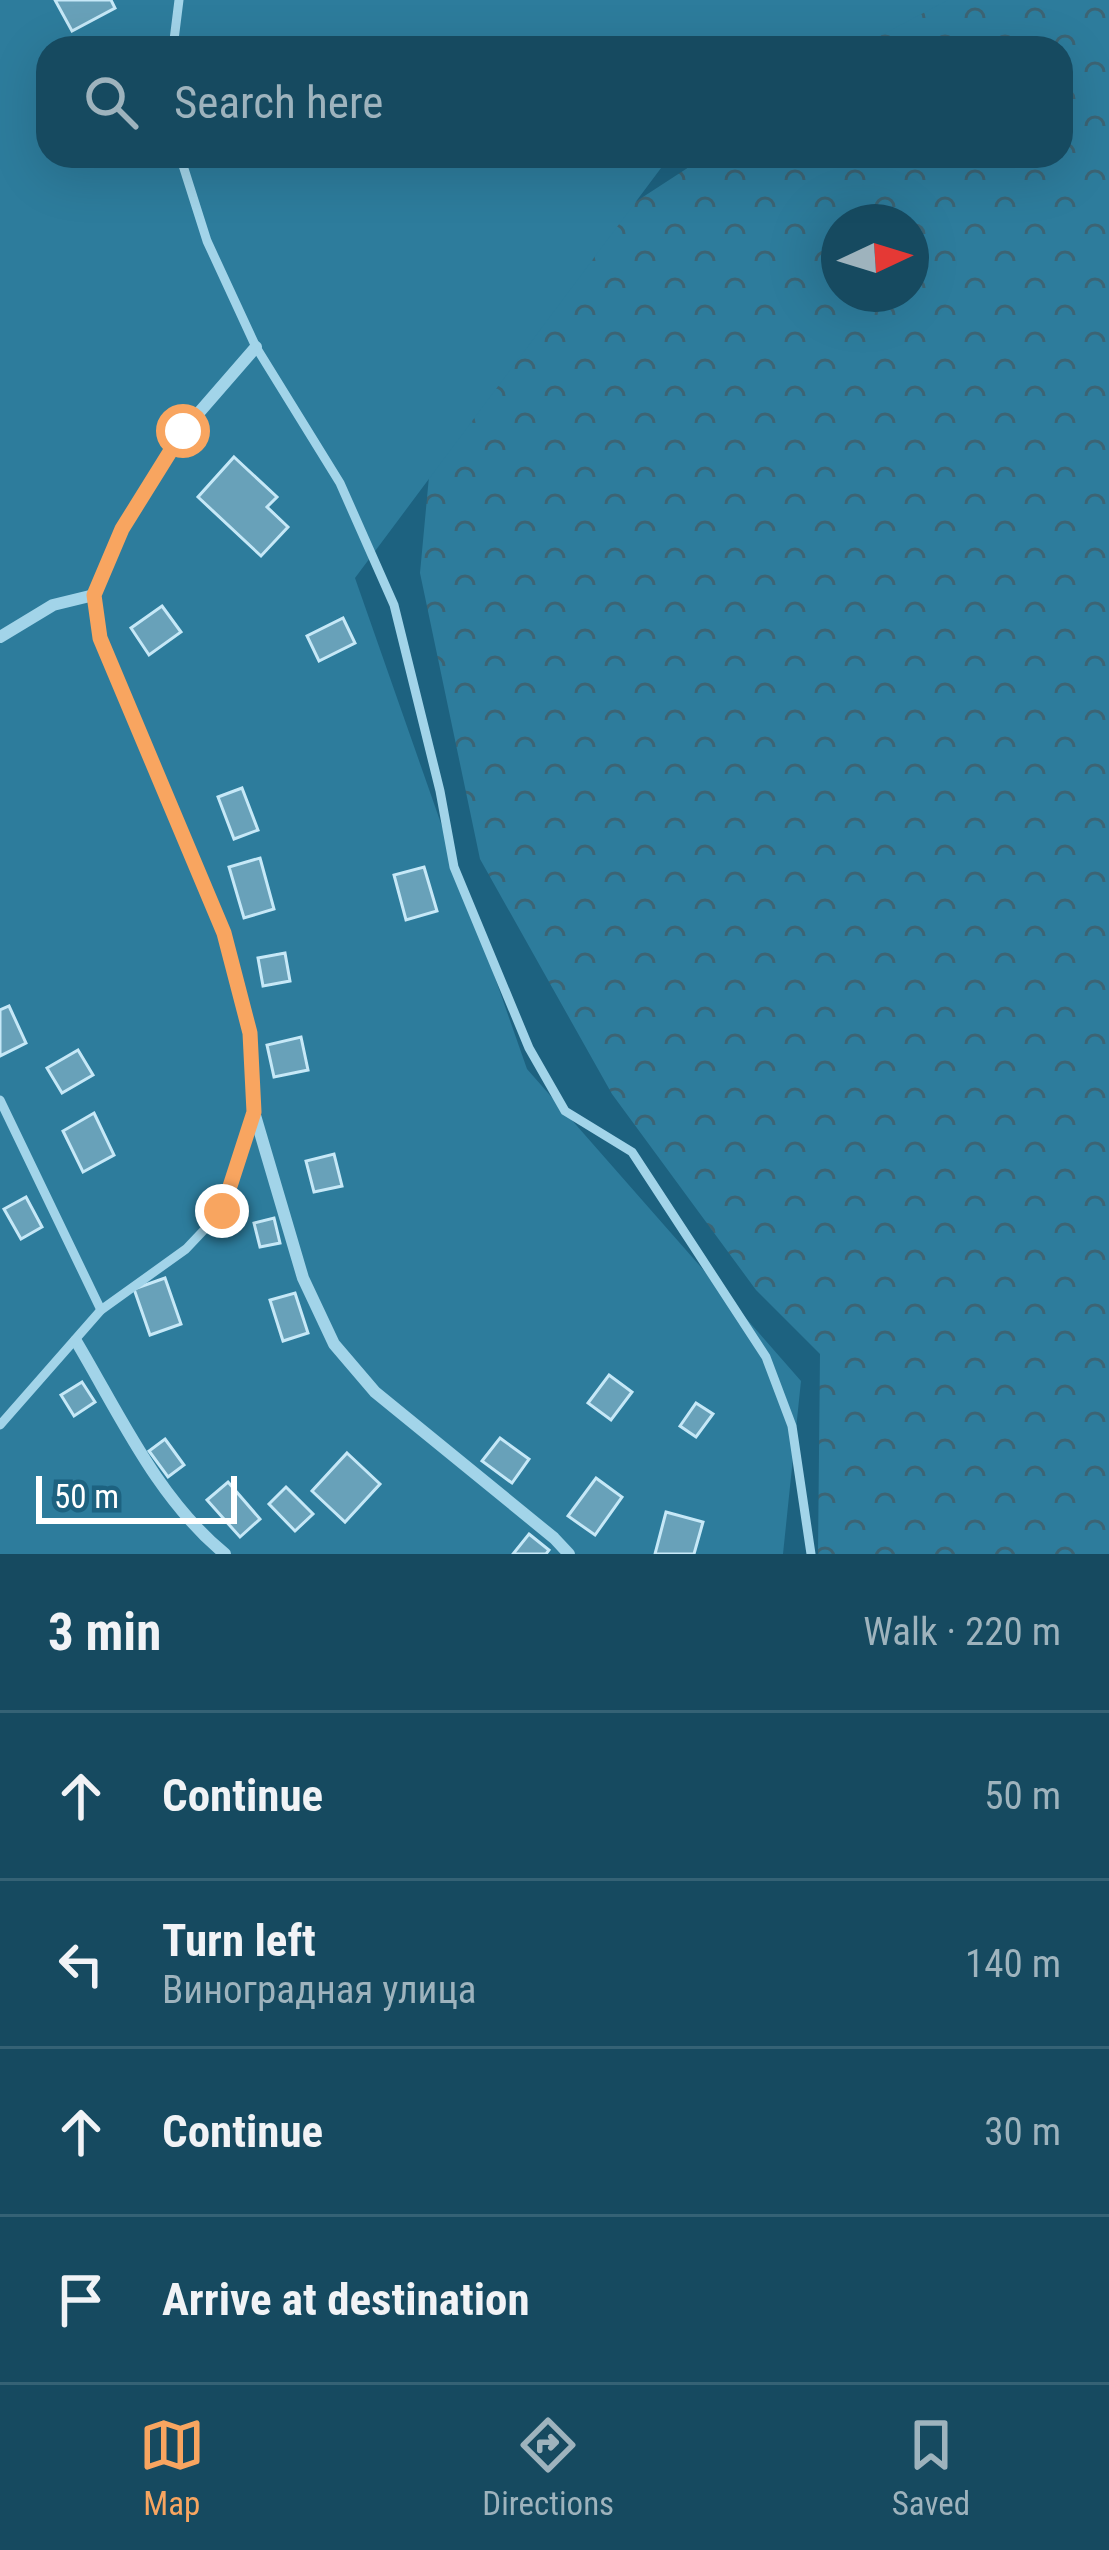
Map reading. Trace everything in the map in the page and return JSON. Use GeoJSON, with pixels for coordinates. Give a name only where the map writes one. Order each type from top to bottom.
{"type":"FeatureCollection","features":[{"type":"Feature","properties":{"kind":"street"},"geometry":{"type":"LineString","coordinates":[[256,347],[183,431],[122,529],[94,595],[100,638],[224,933],[250,1033],[254,1112],[303,1278],[334,1344],[375,1392],[569,1554]]}},
{"type":"Feature","properties":{"kind":"street"},"geometry":{"type":"LineString","coordinates":[[0,637],[53,605],[94,595]]}},
{"type":"Feature","properties":{"kind":"street"},"geometry":{"type":"LineString","coordinates":[[76,1340],[160,1484],[199,1533],[225,1554]]}},
{"type":"Feature","properties":{"kind":"lane"},"geometry":{"type":"LineString","coordinates":[[174,36],[179,0]]}},
{"type":"Feature","properties":{"kind":"lane"},"geometry":{"type":"LineString","coordinates":[[184,168],[207,241],[256,347],[340,483],[394,605],[454,867],[529,1048],[566,1111],[632,1152],[766,1357],[792,1426],[812,1554]]}},
{"type":"Feature","properties":{"kind":"lane"},"geometry":{"type":"LineString","coordinates":[[0,1100],[101,1310]]}},
{"type":"Feature","properties":{"kind":"lane"},"geometry":{"type":"LineString","coordinates":[[0,1425],[101,1310],[186,1250],[222,1211],[254,1112]]}},
{"type":"Feature","properties":{"kind":"green space"},"geometry":{"type":"Polygon","coordinates":[[[0,0],[948,0],[880,36],[36,36],[36,168],[661,168],[355,578],[527,1069],[801,1381],[783,1554],[0,1554],[0,0]]]}},
{"type":"Feature","properties":{"kind":"green space"},"geometry":{"type":"Polygon","coordinates":[[[728,0],[1109,0],[1109,1554],[818,1554],[820,1354],[756,1290],[612,1094],[480,859],[420,573],[443,327],[688,168],[1073,168],[1073,36],[723,36],[728,0]]]}},
{"type":"Feature","properties":{"kind":"building"},"geometry":{"type":"Polygon","coordinates":[[[55,0],[111,0],[115,8],[72,31],[55,0]]]}},
{"type":"Feature","properties":{"kind":"building"},"geometry":{"type":"Polygon","coordinates":[[[234,457],[277,497],[267,507],[288,527],[261,556],[198,497],[234,457]]]}},
{"type":"Feature","properties":{"kind":"building"},"geometry":{"type":"Polygon","coordinates":[[[162,606],[181,632],[149,655],[131,628],[162,606]]]}},
{"type":"Feature","properties":{"kind":"building"},"geometry":{"type":"Polygon","coordinates":[[[343,618],[355,643],[319,661],[307,636],[343,618]]]}},
{"type":"Feature","properties":{"kind":"building"},"geometry":{"type":"Polygon","coordinates":[[[242,788],[258,830],[234,839],[218,797],[242,788]]]}},
{"type":"Feature","properties":{"kind":"building"},"geometry":{"type":"Polygon","coordinates":[[[260,858],[274,909],[244,918],[229,867],[260,858]]]}},
{"type":"Feature","properties":{"kind":"building"},"geometry":{"type":"Polygon","coordinates":[[[424,867],[437,911],[406,920],[394,875],[424,867]]]}},
{"type":"Feature","properties":{"kind":"building"},"geometry":{"type":"Polygon","coordinates":[[[285,953],[290,981],[263,986],[258,958],[285,953]]]}},
{"type":"Feature","properties":{"kind":"building"},"geometry":{"type":"Polygon","coordinates":[[[9,1006],[26,1043],[0,1056],[0,1010],[9,1006]]]}},
{"type":"Feature","properties":{"kind":"building"},"geometry":{"type":"Polygon","coordinates":[[[301,1037],[308,1070],[274,1077],[267,1045],[301,1037]]]}},
{"type":"Feature","properties":{"kind":"building"},"geometry":{"type":"Polygon","coordinates":[[[78,1050],[93,1075],[62,1093],[47,1068],[78,1050]]]}},
{"type":"Feature","properties":{"kind":"building"},"geometry":{"type":"Polygon","coordinates":[[[94,1113],[114,1155],[83,1172],[63,1131],[94,1113]]]}},
{"type":"Feature","properties":{"kind":"building"},"geometry":{"type":"Polygon","coordinates":[[[334,1154],[342,1186],[314,1192],[306,1161],[334,1154]]]}},
{"type":"Feature","properties":{"kind":"building"},"geometry":{"type":"Polygon","coordinates":[[[26,1197],[42,1227],[21,1239],[4,1209],[26,1197]]]}},
{"type":"Feature","properties":{"kind":"building"},"geometry":{"type":"Polygon","coordinates":[[[274,1218],[280,1243],[260,1247],[254,1223],[274,1218]]]}},
{"type":"Feature","properties":{"kind":"building"},"geometry":{"type":"Polygon","coordinates":[[[165,1278],[181,1324],[150,1335],[134,1289],[165,1278]]]}},
{"type":"Feature","properties":{"kind":"building"},"geometry":{"type":"Polygon","coordinates":[[[295,1293],[308,1333],[283,1341],[270,1300],[295,1293]]]}},
{"type":"Feature","properties":{"kind":"building"},"geometry":{"type":"Polygon","coordinates":[[[609,1375],[632,1392],[611,1420],[588,1403],[609,1375]]]}},
{"type":"Feature","properties":{"kind":"building"},"geometry":{"type":"Polygon","coordinates":[[[82,1382],[95,1402],[74,1416],[61,1395],[82,1382]]]}},
{"type":"Feature","properties":{"kind":"building"},"geometry":{"type":"Polygon","coordinates":[[[696,1403],[713,1414],[696,1437],[680,1426],[696,1403]]]}},
{"type":"Feature","properties":{"kind":"building"},"geometry":{"type":"Polygon","coordinates":[[[500,1438],[529,1459],[512,1483],[482,1461],[500,1438]]]}},
{"type":"Feature","properties":{"kind":"building"},"geometry":{"type":"Polygon","coordinates":[[[165,1439],[184,1465],[168,1477],[149,1451],[165,1439]]]}},
{"type":"Feature","properties":{"kind":"building"},"geometry":{"type":"Polygon","coordinates":[[[347,1453],[380,1484],[345,1522],[312,1491],[347,1453]]]}},
{"type":"Feature","properties":{"kind":"building"},"geometry":{"type":"Polygon","coordinates":[[[596,1478],[622,1497],[595,1535],[568,1516],[596,1478]]]}},
{"type":"Feature","properties":{"kind":"building"},"geometry":{"type":"Polygon","coordinates":[[[228,1482],[260,1519],[240,1537],[207,1500],[228,1482]]]}},
{"type":"Feature","properties":{"kind":"building"},"geometry":{"type":"Polygon","coordinates":[[[286,1487],[313,1514],[295,1531],[269,1504],[286,1487]]]}},
{"type":"Feature","properties":{"kind":"building"},"geometry":{"type":"Polygon","coordinates":[[[666,1512],[703,1522],[694,1554],[655,1554],[666,1512]]]}},
{"type":"Feature","properties":{"kind":"building"},"geometry":{"type":"Polygon","coordinates":[[[529,1534],[549,1550],[546,1554],[513,1554],[529,1534]]]}},
{"type":"Feature","properties":{"kind":"route"},"geometry":{"type":"LineString","coordinates":[[183,431],[122,529],[94,595],[100,638],[224,933],[250,1033],[254,1112],[222,1211]]}}]}
